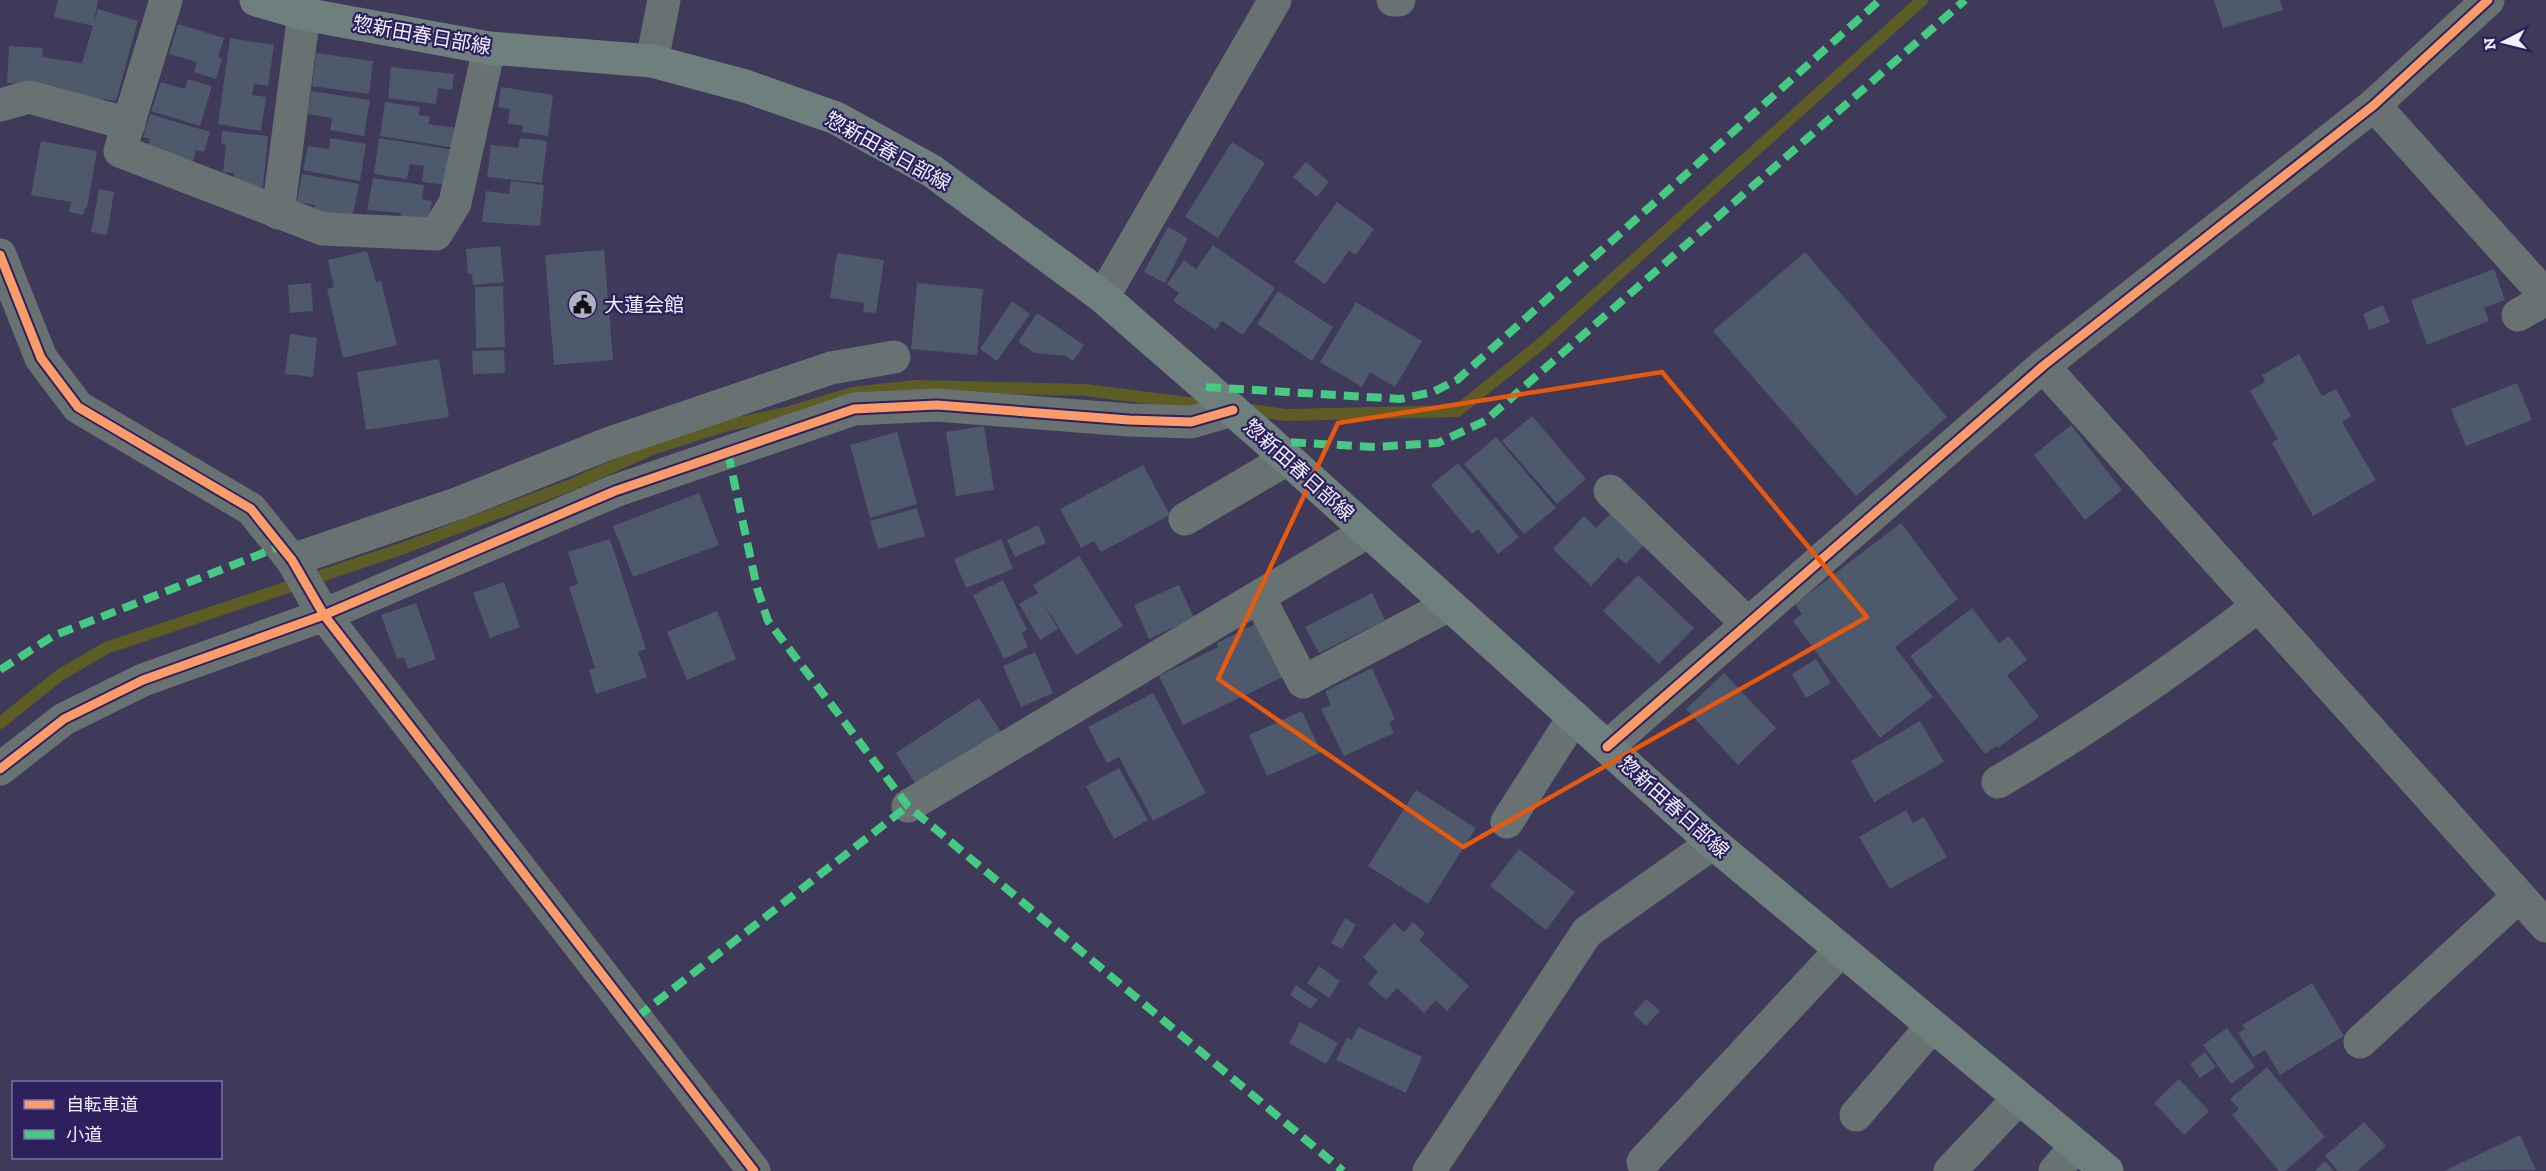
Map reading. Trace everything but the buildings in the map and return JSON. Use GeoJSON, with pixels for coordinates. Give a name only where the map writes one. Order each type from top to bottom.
{"type":"FeatureCollection","features":[{"type":"Feature","properties":{"kind":"main road","name":"惣新田春日部線"},"geometry":{"type":"LineString","coordinates":[[256,0],[304,14],[489,48],[652,61],[745,86],[836,118],[932,171],[1102,297],[1233,410],[1713,843],[2107,1171]]}},
{"type":"Feature","properties":{"kind":"street"},"geometry":{"type":"LineString","coordinates":[[166,0],[120,151],[323,230],[436,234],[455,203],[489,48]]}},
{"type":"Feature","properties":{"kind":"street"},"geometry":{"type":"LineString","coordinates":[[652,61],[664,0]]}},
{"type":"Feature","properties":{"kind":"street"},"geometry":{"type":"LineString","coordinates":[[1102,297],[1275,0]]}},
{"type":"Feature","properties":{"kind":"street"},"geometry":{"type":"LineString","coordinates":[[1393,0],[1399,0]]}},
{"type":"Feature","properties":{"kind":"street"},"geometry":{"type":"LineString","coordinates":[[1607,747],[2043,366],[2374,105],[2488,0]]}},
{"type":"Feature","properties":{"kind":"street"},"geometry":{"type":"LineString","coordinates":[[278,213],[304,14]]}},
{"type":"Feature","properties":{"kind":"street"},"geometry":{"type":"LineString","coordinates":[[0,105],[29,97],[129,124]]}},
{"type":"Feature","properties":{"kind":"street"},"geometry":{"type":"LineString","coordinates":[[2374,105],[2546,298],[2518,315]]}},
{"type":"Feature","properties":{"kind":"street"},"geometry":{"type":"LineString","coordinates":[[0,255],[41,358],[78,407],[251,509],[292,560],[324,615],[754,1171]]}},
{"type":"Feature","properties":{"kind":"street"},"geometry":{"type":"LineString","coordinates":[[292,560],[459,503],[621,439],[831,368],[894,357]]}},
{"type":"Feature","properties":{"kind":"street"},"geometry":{"type":"LineString","coordinates":[[2043,366],[2518,897],[2545,923]]}},
{"type":"Feature","properties":{"kind":"street"},"geometry":{"type":"LineString","coordinates":[[0,769],[64,720],[143,680],[324,615],[615,491],[854,410],[937,405],[1129,420],[1191,422],[1233,410]]}},
{"type":"Feature","properties":{"kind":"street"},"geometry":{"type":"LineString","coordinates":[[1185,519],[1287,459]]}},
{"type":"Feature","properties":{"kind":"street"},"geometry":{"type":"LineString","coordinates":[[1610,491],[1748,624]]}},
{"type":"Feature","properties":{"kind":"street"},"geometry":{"type":"LineString","coordinates":[[908,806],[1367,532]]}},
{"type":"Feature","properties":{"kind":"street"},"geometry":{"type":"LineString","coordinates":[[1259,597],[1303,682],[1449,605]]}},
{"type":"Feature","properties":{"kind":"street"},"geometry":{"type":"LineString","coordinates":[[1998,782],[2081,733],[2165,676],[2258,606]]}},
{"type":"Feature","properties":{"kind":"street"},"geometry":{"type":"LineString","coordinates":[[1507,822],[1574,717]]}},
{"type":"Feature","properties":{"kind":"street"},"geometry":{"type":"LineString","coordinates":[[1429,1171],[1587,932],[1713,843]]}},
{"type":"Feature","properties":{"kind":"street"},"geometry":{"type":"LineString","coordinates":[[2360,1042],[2518,897]]}},
{"type":"Feature","properties":{"kind":"street"},"geometry":{"type":"LineString","coordinates":[[1643,1162],[1841,950]]}},
{"type":"Feature","properties":{"kind":"street"},"geometry":{"type":"LineString","coordinates":[[1856,1116],[1932,1026]]}},
{"type":"Feature","properties":{"kind":"street"},"geometry":{"type":"LineString","coordinates":[[1950,1171],[2019,1098]]}},
{"type":"Feature","properties":{"kind":"street"},"geometry":{"type":"LineString","coordinates":[[2055,1171],[2076,1146]]}},
{"type":"Feature","properties":{"kind":"highlighted area"},"geometry":{"type":"Polygon","coordinates":[[[1662,372],[1867,617],[1463,847],[1218,679],[1338,423],[1662,372]]]}},
{"type":"Feature","properties":{"kind":"waterway"},"geometry":{"type":"LineString","coordinates":[[1243,409],[1286,415],[1457,411],[1542,343],[1922,0]]}},
{"type":"Feature","properties":{"kind":"waterway"},"geometry":{"type":"LineString","coordinates":[[0,723],[60,675],[106,648],[401,549],[571,485],[652,449],[724,426],[790,412],[852,393],[915,386],[1086,390],[1211,406]]}},
{"type":"Feature","properties":{"kind":"marked path"},"geometry":{"type":"LineString","coordinates":[[1206,387],[1400,399],[1433,392],[1457,380],[1880,0]]}},
{"type":"Feature","properties":{"kind":"marked path"},"geometry":{"type":"LineString","coordinates":[[1268,441],[1375,447],[1438,443],[1485,421],[1965,0]]}},
{"type":"Feature","properties":{"kind":"marked path"},"geometry":{"type":"LineString","coordinates":[[728,453],[757,588],[768,621],[908,806],[1343,1171]]}},
{"type":"Feature","properties":{"kind":"marked path"},"geometry":{"type":"LineString","coordinates":[[0,670],[53,636],[281,546]]}},
{"type":"Feature","properties":{"kind":"marked path"},"geometry":{"type":"LineString","coordinates":[[637,1017],[908,806]]}},
{"type":"Feature","properties":{"kind":"cycle path"},"geometry":{"type":"LineString","coordinates":[[1607,747],[2043,366],[2374,105],[2488,0]]}},
{"type":"Feature","properties":{"kind":"cycle path"},"geometry":{"type":"LineString","coordinates":[[0,255],[41,358],[78,407],[251,509],[292,560],[324,615],[754,1171]]}},
{"type":"Feature","properties":{"kind":"cycle path"},"geometry":{"type":"LineString","coordinates":[[0,769],[64,719],[143,680],[324,615],[615,491],[854,409],[937,405],[1129,420],[1191,422],[1233,410]]}},
{"type":"Feature","properties":{"kind":"place","name":"大蓮会館"},"geometry":{"type":"Point","coordinates":[583,305]}}]}
